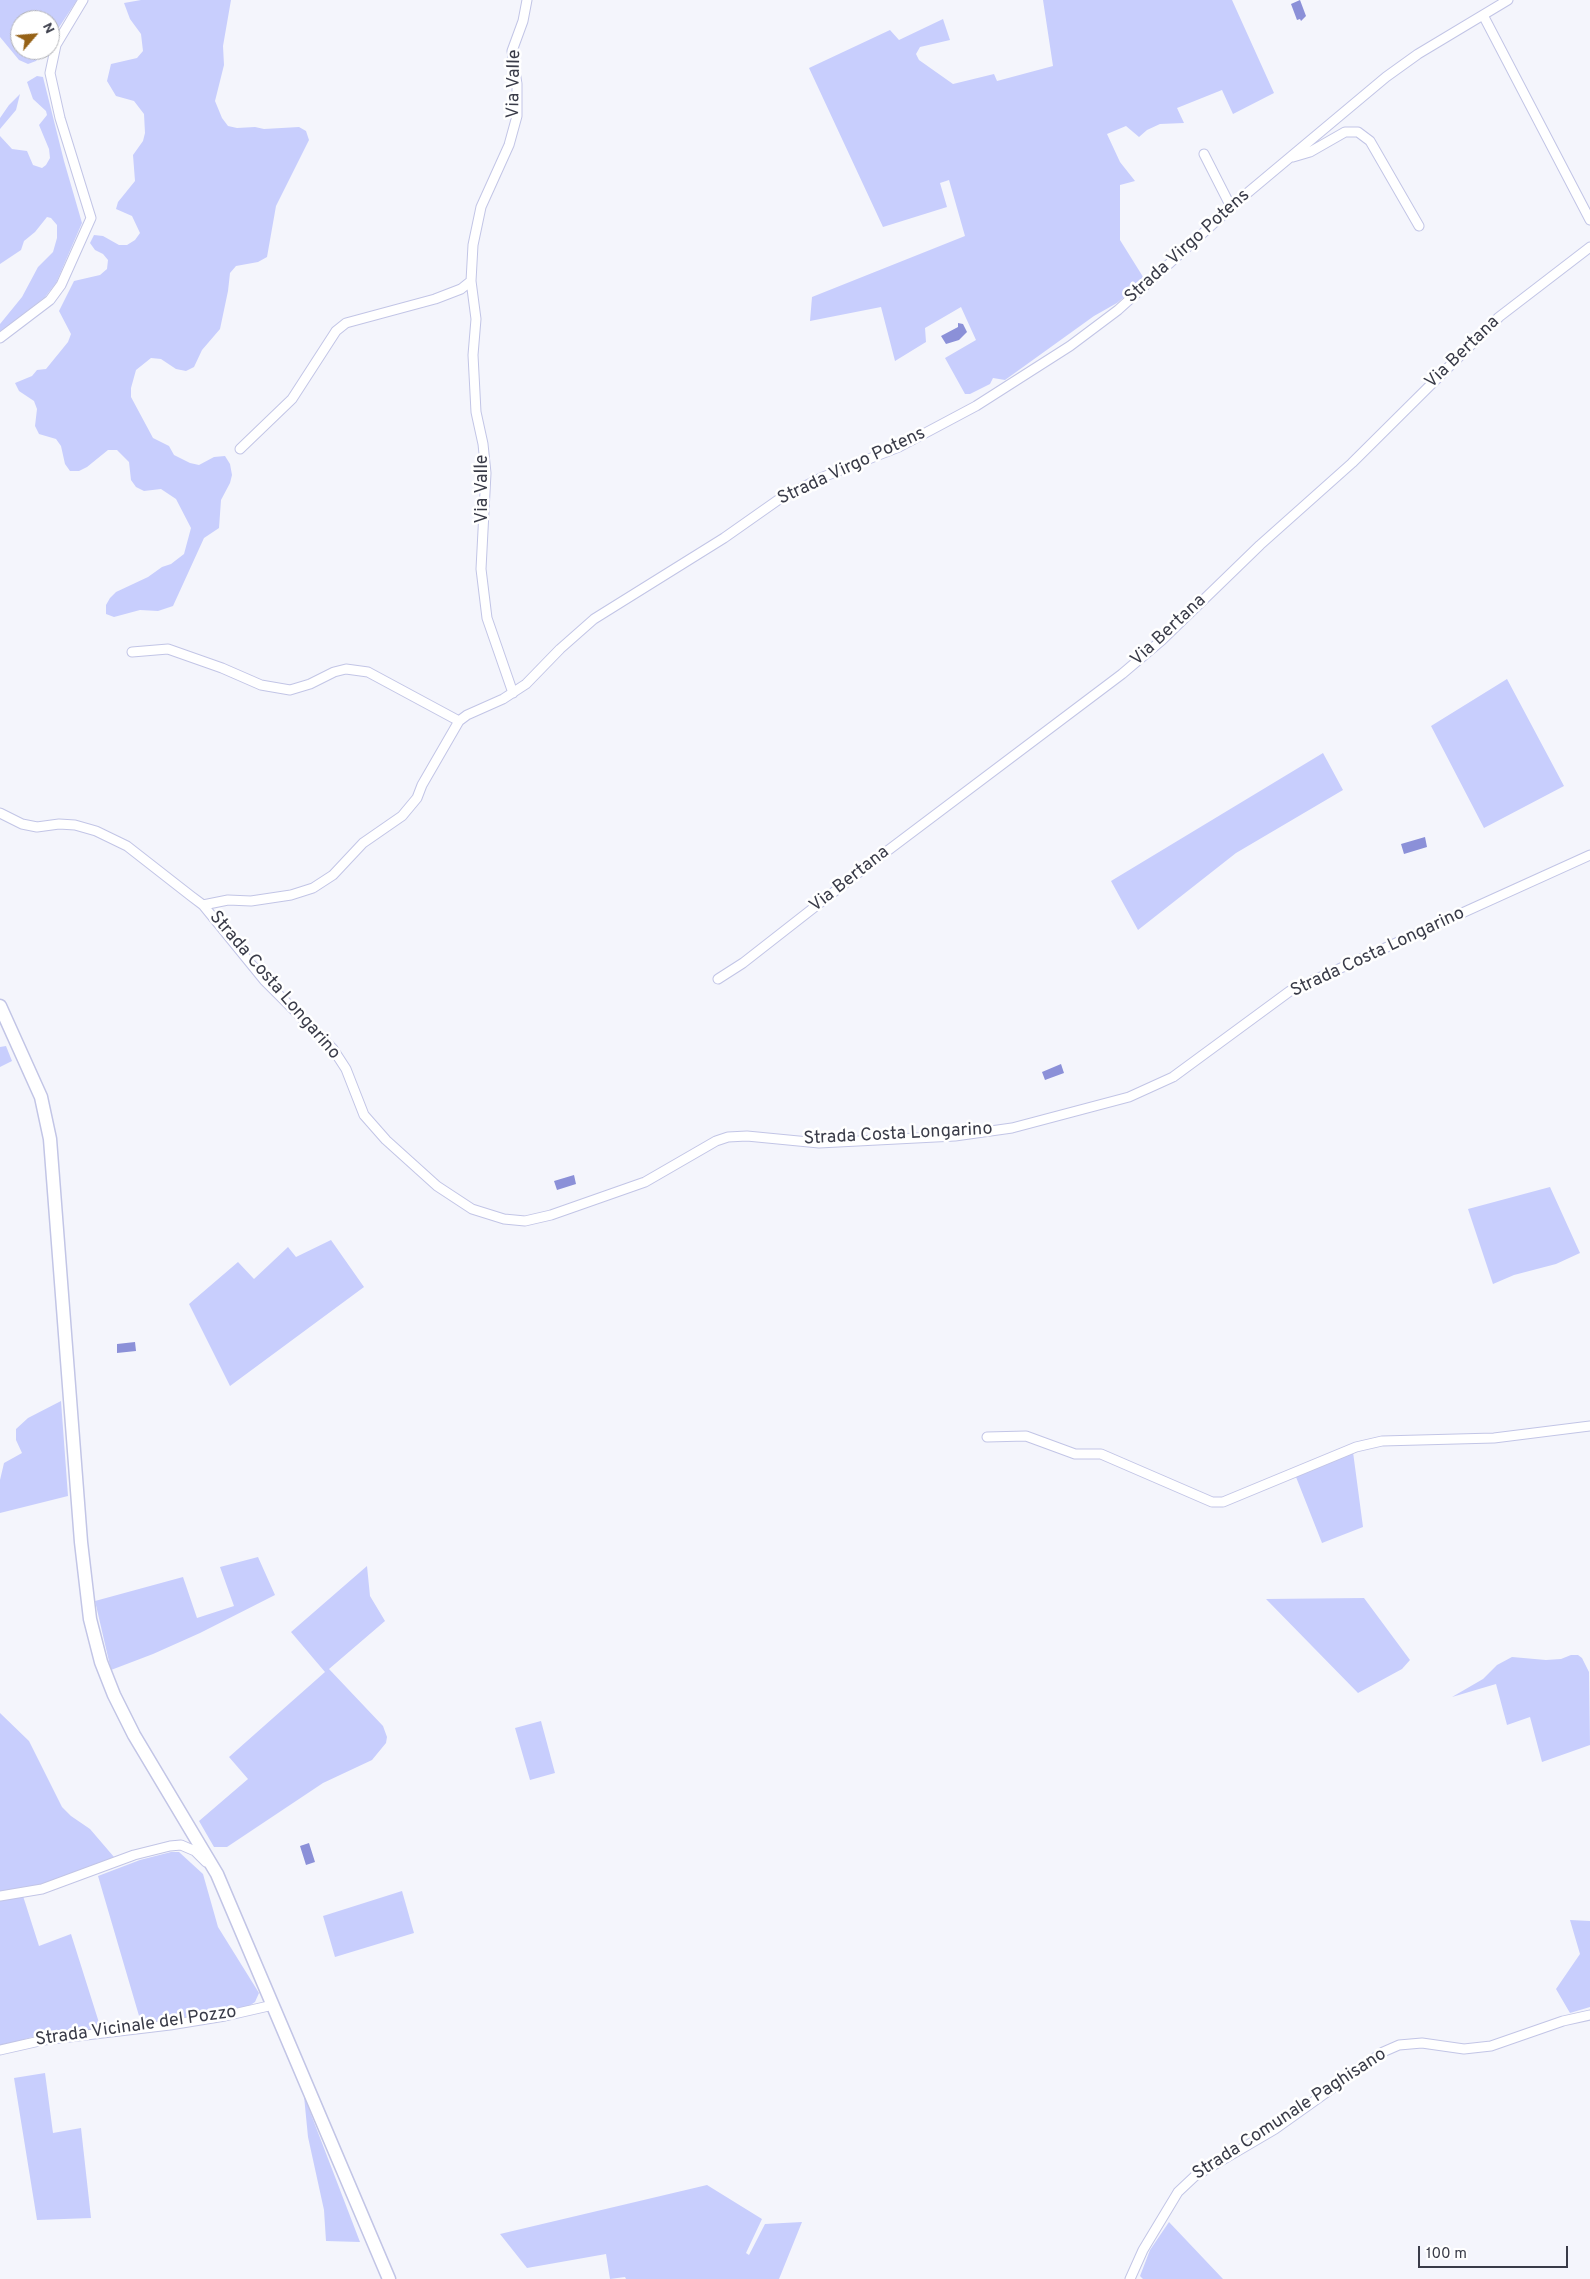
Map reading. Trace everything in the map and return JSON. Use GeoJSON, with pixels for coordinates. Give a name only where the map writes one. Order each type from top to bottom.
{"type":"FeatureCollection","features":[{"type":"Feature","properties":{"kind":"street"},"geometry":{"type":"LineString","coordinates":[[0,338],[50,300],[61,285],[91,218],[60,118],[50,73],[56,45],[83,0]]}},
{"type":"Feature","properties":{"kind":"street","name":"Via Valle"},"geometry":{"type":"LineString","coordinates":[[513,692],[487,618],[481,569],[486,474],[483,444],[476,412],[473,355],[476,319],[471,281],[473,245],[481,207],[509,144],[517,116],[517,84],[512,51],[523,21],[527,0]]}},
{"type":"Feature","properties":{"kind":"street","name":"Strada Virgo Potens"},"geometry":{"type":"LineString","coordinates":[[203,905],[228,900],[251,900],[291,895],[313,888],[333,875],[363,843],[402,816],[417,798],[422,785],[459,722],[468,715],[526,684],[560,648],[594,619],[747,522],[778,500],[823,477],[899,447],[976,406],[1070,346],[1118,310],[1231,208],[1400,67],[1508,0]]}},
{"type":"Feature","properties":{"kind":"street"},"geometry":{"type":"LineString","coordinates":[[1483,15],[1590,220]]}},
{"type":"Feature","properties":{"kind":"street"},"geometry":{"type":"LineString","coordinates":[[1288,159],[1310,152],[1345,132],[1358,132],[1370,141],[1419,226]]}},
{"type":"Feature","properties":{"kind":"street"},"geometry":{"type":"LineString","coordinates":[[1204,154],[1231,208]]}},
{"type":"Feature","properties":{"kind":"street","name":"Via Bertana"},"geometry":{"type":"LineString","coordinates":[[718,979],[743,963],[862,870],[1122,674],[1162,640],[1260,545],[1352,463],[1499,316],[1590,247]]}},
{"type":"Feature","properties":{"kind":"street"},"geometry":{"type":"LineString","coordinates":[[240,449],[292,399],[336,332],[346,323],[435,299],[462,289],[471,281]]}},
{"type":"Feature","properties":{"kind":"street"},"geometry":{"type":"LineString","coordinates":[[132,652],[168,649],[261,685],[290,690],[346,669],[368,672],[459,722]]}},
{"type":"Feature","properties":{"kind":"street","name":"Strada Costa Longarino"},"geometry":{"type":"LineString","coordinates":[[0,812],[22,824],[37,827],[59,824],[75,825],[96,831],[127,846],[203,905],[264,980],[332,1049],[346,1070],[364,1115],[386,1140],[437,1186],[472,1209],[504,1219],[525,1221],[551,1215],[645,1182],[716,1141],[728,1138],[748,1136],[819,1143],[955,1136],[1012,1128],[1129,1097],[1173,1077],[1290,991],[1590,855]]}},
{"type":"Feature","properties":{"kind":"street"},"geometry":{"type":"LineString","coordinates":[[0,1006],[41,1097],[50,1139],[82,1542],[90,1619],[101,1662],[130,1727],[217,1874],[389,2279]]}},
{"type":"Feature","properties":{"kind":"street"},"geometry":{"type":"LineString","coordinates":[[987,1437],[1026,1436],[1075,1454],[1101,1454],[1212,1502],[1223,1502],[1336,1454],[1373,1443],[1494,1438],[1590,1426]]}},
{"type":"Feature","properties":{"kind":"street"},"geometry":{"type":"LineString","coordinates":[[0,1896],[42,1889],[134,1855],[170,1846],[182,1845],[195,1852],[217,1874]]}},
{"type":"Feature","properties":{"kind":"street","name":"Strada Vicinale del Pozzo"},"geometry":{"type":"LineString","coordinates":[[0,2050],[44,2040],[161,2026],[225,2016],[273,2005]]}},
{"type":"Feature","properties":{"kind":"street","name":"Strada Comunale Paghisano"},"geometry":{"type":"LineString","coordinates":[[1130,2279],[1144,2250],[1178,2192],[1195,2176],[1275,2129],[1383,2052],[1399,2045],[1422,2043],[1464,2049],[1491,2046],[1563,2021],[1590,2015]]}},
{"type":"Feature","properties":{"kind":"shaded area"},"geometry":{"type":"Polygon","coordinates":[[[0,0],[77,0],[60,26],[60,10],[10,10],[10,49],[0,37],[0,0]]]}},
{"type":"Feature","properties":{"kind":"shaded area"},"geometry":{"type":"Polygon","coordinates":[[[141,0],[231,0],[223,46],[224,65],[215,101],[222,118],[228,126],[237,128],[299,127],[306,131],[309,140],[276,206],[267,257],[258,262],[236,266],[230,273],[220,329],[202,350],[194,367],[186,371],[176,369],[161,359],[151,358],[136,370],[131,388],[131,397],[153,438],[169,446],[174,455],[190,463],[199,465],[214,457],[225,456],[230,464],[232,475],[221,500],[219,528],[204,538],[173,606],[158,611],[140,610],[114,617],[106,614],[106,605],[110,598],[116,592],[148,577],[184,554],[191,528],[176,499],[161,489],[144,491],[136,487],[131,480],[129,462],[117,450],[108,450],[79,471],[70,471],[65,464],[61,446],[56,439],[39,434],[35,426],[37,409],[34,401],[19,391],[15,383],[32,376],[37,370],[46,369],[68,342],[71,334],[59,311],[74,281],[100,275],[107,269],[108,260],[103,254],[95,250],[90,243],[94,235],[103,236],[119,245],[127,245],[135,240],[140,233],[132,216],[116,209],[118,202],[135,181],[133,155],[143,141],[145,133],[144,114],[134,101],[116,96],[107,81],[111,64],[137,58],[143,51],[141,34],[130,19],[124,3],[141,0]]]}},
{"type":"Feature","properties":{"kind":"shaded area"},"geometry":{"type":"Polygon","coordinates":[[[1043,0],[1232,0],[1274,93],[1233,114],[1222,90],[1177,108],[1184,123],[1160,124],[1147,130],[1139,137],[1126,126],[1107,134],[1120,162],[1135,181],[1120,185],[1120,240],[1145,280],[1117,303],[1094,316],[1005,380],[993,378],[990,384],[970,394],[965,394],[945,358],[976,340],[961,307],[925,328],[926,342],[895,361],[881,307],[810,321],[812,297],[965,236],[949,180],[940,183],[947,207],[883,227],[809,68],[890,30],[899,40],[943,19],[950,40],[920,47],[916,54],[919,60],[953,84],[994,74],[997,81],[1053,66],[1043,0]]]}},
{"type":"Feature","properties":{"kind":"shaded area"},"geometry":{"type":"Polygon","coordinates":[[[1300,0],[1306,16],[1301,21],[1300,19],[1297,20],[1291,4],[1300,0]]]}},
{"type":"Feature","properties":{"kind":"shaded area"},"geometry":{"type":"Polygon","coordinates":[[[19,60],[37,60],[28,64],[19,60]]]}},
{"type":"Feature","properties":{"kind":"shaded area"},"geometry":{"type":"Polygon","coordinates":[[[37,76],[43,77],[82,223],[56,283],[45,297],[0,332],[0,324],[22,297],[38,267],[53,252],[57,238],[57,225],[51,218],[47,217],[35,232],[24,241],[21,250],[0,264],[0,136],[12,149],[27,151],[33,165],[42,168],[50,158],[49,149],[39,125],[47,115],[46,111],[33,99],[27,82],[37,76]]]}},
{"type":"Feature","properties":{"kind":"shaded area"},"geometry":{"type":"Polygon","coordinates":[[[20,94],[16,110],[0,129],[0,118],[20,94]]]}},
{"type":"Feature","properties":{"kind":"shaded area"},"geometry":{"type":"Polygon","coordinates":[[[958,323],[963,324],[967,332],[959,340],[946,344],[941,336],[958,327],[958,323]]]}},
{"type":"Feature","properties":{"kind":"shaded area"},"geometry":{"type":"Polygon","coordinates":[[[1507,679],[1564,786],[1484,828],[1431,726],[1507,679]]]}},
{"type":"Feature","properties":{"kind":"shaded area"},"geometry":{"type":"Polygon","coordinates":[[[1323,753],[1343,790],[1236,853],[1138,930],[1111,881],[1323,753]]]}},
{"type":"Feature","properties":{"kind":"shaded area"},"geometry":{"type":"Polygon","coordinates":[[[1425,837],[1427,847],[1404,854],[1401,844],[1425,837]]]}},
{"type":"Feature","properties":{"kind":"shaded area"},"geometry":{"type":"Polygon","coordinates":[[[6,1046],[12,1061],[0,1067],[0,1047],[6,1046]]]}},
{"type":"Feature","properties":{"kind":"shaded area"},"geometry":{"type":"Polygon","coordinates":[[[1061,1064],[1064,1073],[1045,1080],[1042,1072],[1061,1064]]]}},
{"type":"Feature","properties":{"kind":"shaded area"},"geometry":{"type":"Polygon","coordinates":[[[574,1175],[576,1184],[557,1190],[554,1181],[574,1175]]]}},
{"type":"Feature","properties":{"kind":"shaded area"},"geometry":{"type":"Polygon","coordinates":[[[1550,1187],[1580,1253],[1556,1264],[1514,1275],[1493,1284],[1468,1209],[1550,1187]]]}},
{"type":"Feature","properties":{"kind":"shaded area"},"geometry":{"type":"Polygon","coordinates":[[[331,1240],[364,1287],[230,1386],[189,1304],[238,1262],[254,1279],[288,1247],[296,1257],[331,1240]]]}},
{"type":"Feature","properties":{"kind":"shaded area"},"geometry":{"type":"Polygon","coordinates":[[[135,1342],[136,1351],[117,1353],[117,1344],[135,1342]]]}},
{"type":"Feature","properties":{"kind":"shaded area"},"geometry":{"type":"Polygon","coordinates":[[[61,1401],[68,1496],[0,1513],[0,1480],[4,1463],[22,1453],[16,1440],[16,1429],[28,1418],[61,1401]]]}},
{"type":"Feature","properties":{"kind":"shaded area"},"geometry":{"type":"Polygon","coordinates":[[[1353,1452],[1363,1527],[1322,1543],[1296,1477],[1353,1452]]]}},
{"type":"Feature","properties":{"kind":"shaded area"},"geometry":{"type":"Polygon","coordinates":[[[258,1557],[275,1595],[200,1633],[111,1670],[95,1601],[183,1577],[197,1618],[234,1606],[220,1567],[258,1557]]]}},
{"type":"Feature","properties":{"kind":"shaded area"},"geometry":{"type":"Polygon","coordinates":[[[367,1566],[370,1596],[385,1621],[329,1669],[383,1726],[387,1737],[386,1743],[372,1760],[323,1783],[227,1847],[214,1847],[199,1821],[248,1779],[229,1757],[325,1672],[291,1632],[367,1566]]]}},
{"type":"Feature","properties":{"kind":"shaded area"},"geometry":{"type":"Polygon","coordinates":[[[1364,1598],[1410,1660],[1402,1669],[1358,1693],[1266,1599],[1364,1598]]]}},
{"type":"Feature","properties":{"kind":"shaded area"},"geometry":{"type":"Polygon","coordinates":[[[1571,1655],[1578,1655],[1582,1658],[1589,1672],[1590,1745],[1542,1762],[1530,1717],[1507,1725],[1496,1684],[1452,1697],[1483,1679],[1497,1665],[1512,1657],[1546,1660],[1561,1659],[1571,1655]]]}},
{"type":"Feature","properties":{"kind":"shaded area"},"geometry":{"type":"Polygon","coordinates":[[[0,1713],[29,1741],[62,1807],[71,1816],[90,1829],[114,1857],[71,1875],[28,1888],[0,1892],[0,1713]]]}},
{"type":"Feature","properties":{"kind":"shaded area"},"geometry":{"type":"Polygon","coordinates":[[[541,1721],[555,1773],[530,1780],[515,1728],[541,1721]]]}},
{"type":"Feature","properties":{"kind":"shaded area"},"geometry":{"type":"Polygon","coordinates":[[[309,1843],[315,1862],[306,1865],[300,1846],[309,1843]]]}},
{"type":"Feature","properties":{"kind":"shaded area"},"geometry":{"type":"Polygon","coordinates":[[[171,1852],[179,1852],[203,1874],[218,1927],[259,1993],[255,2002],[246,2008],[142,2026],[98,1876],[140,1860],[171,1852]]]}},
{"type":"Feature","properties":{"kind":"shaded area"},"geometry":{"type":"Polygon","coordinates":[[[402,1891],[414,1933],[335,1957],[323,1916],[402,1891]]]}},
{"type":"Feature","properties":{"kind":"shaded area"},"geometry":{"type":"Polygon","coordinates":[[[23,1896],[39,1946],[71,1934],[101,2029],[65,2031],[36,2036],[0,2046],[0,1899],[23,1896]]]}},
{"type":"Feature","properties":{"kind":"shaded area"},"geometry":{"type":"Polygon","coordinates":[[[1570,1920],[1590,1921],[1590,2007],[1570,2013],[1556,1989],[1580,1954],[1570,1920]]]}},
{"type":"Feature","properties":{"kind":"shaded area"},"geometry":{"type":"Polygon","coordinates":[[[45,2073],[53,2133],[81,2128],[91,2218],[37,2220],[14,2078],[45,2073]]]}},
{"type":"Feature","properties":{"kind":"shaded area"},"geometry":{"type":"Polygon","coordinates":[[[304,2096],[360,2242],[326,2241],[324,2210],[308,2137],[304,2096]]]}},
{"type":"Feature","properties":{"kind":"shaded area"},"geometry":{"type":"Polygon","coordinates":[[[707,2185],[762,2219],[746,2253],[749,2255],[765,2224],[802,2222],[779,2279],[626,2279],[625,2277],[610,2279],[606,2254],[527,2268],[500,2234],[707,2185]]]}},
{"type":"Feature","properties":{"kind":"shaded area"},"geometry":{"type":"Polygon","coordinates":[[[1169,2222],[1223,2279],[1143,2279],[1140,2276],[1150,2250],[1169,2222]]]}}]}
